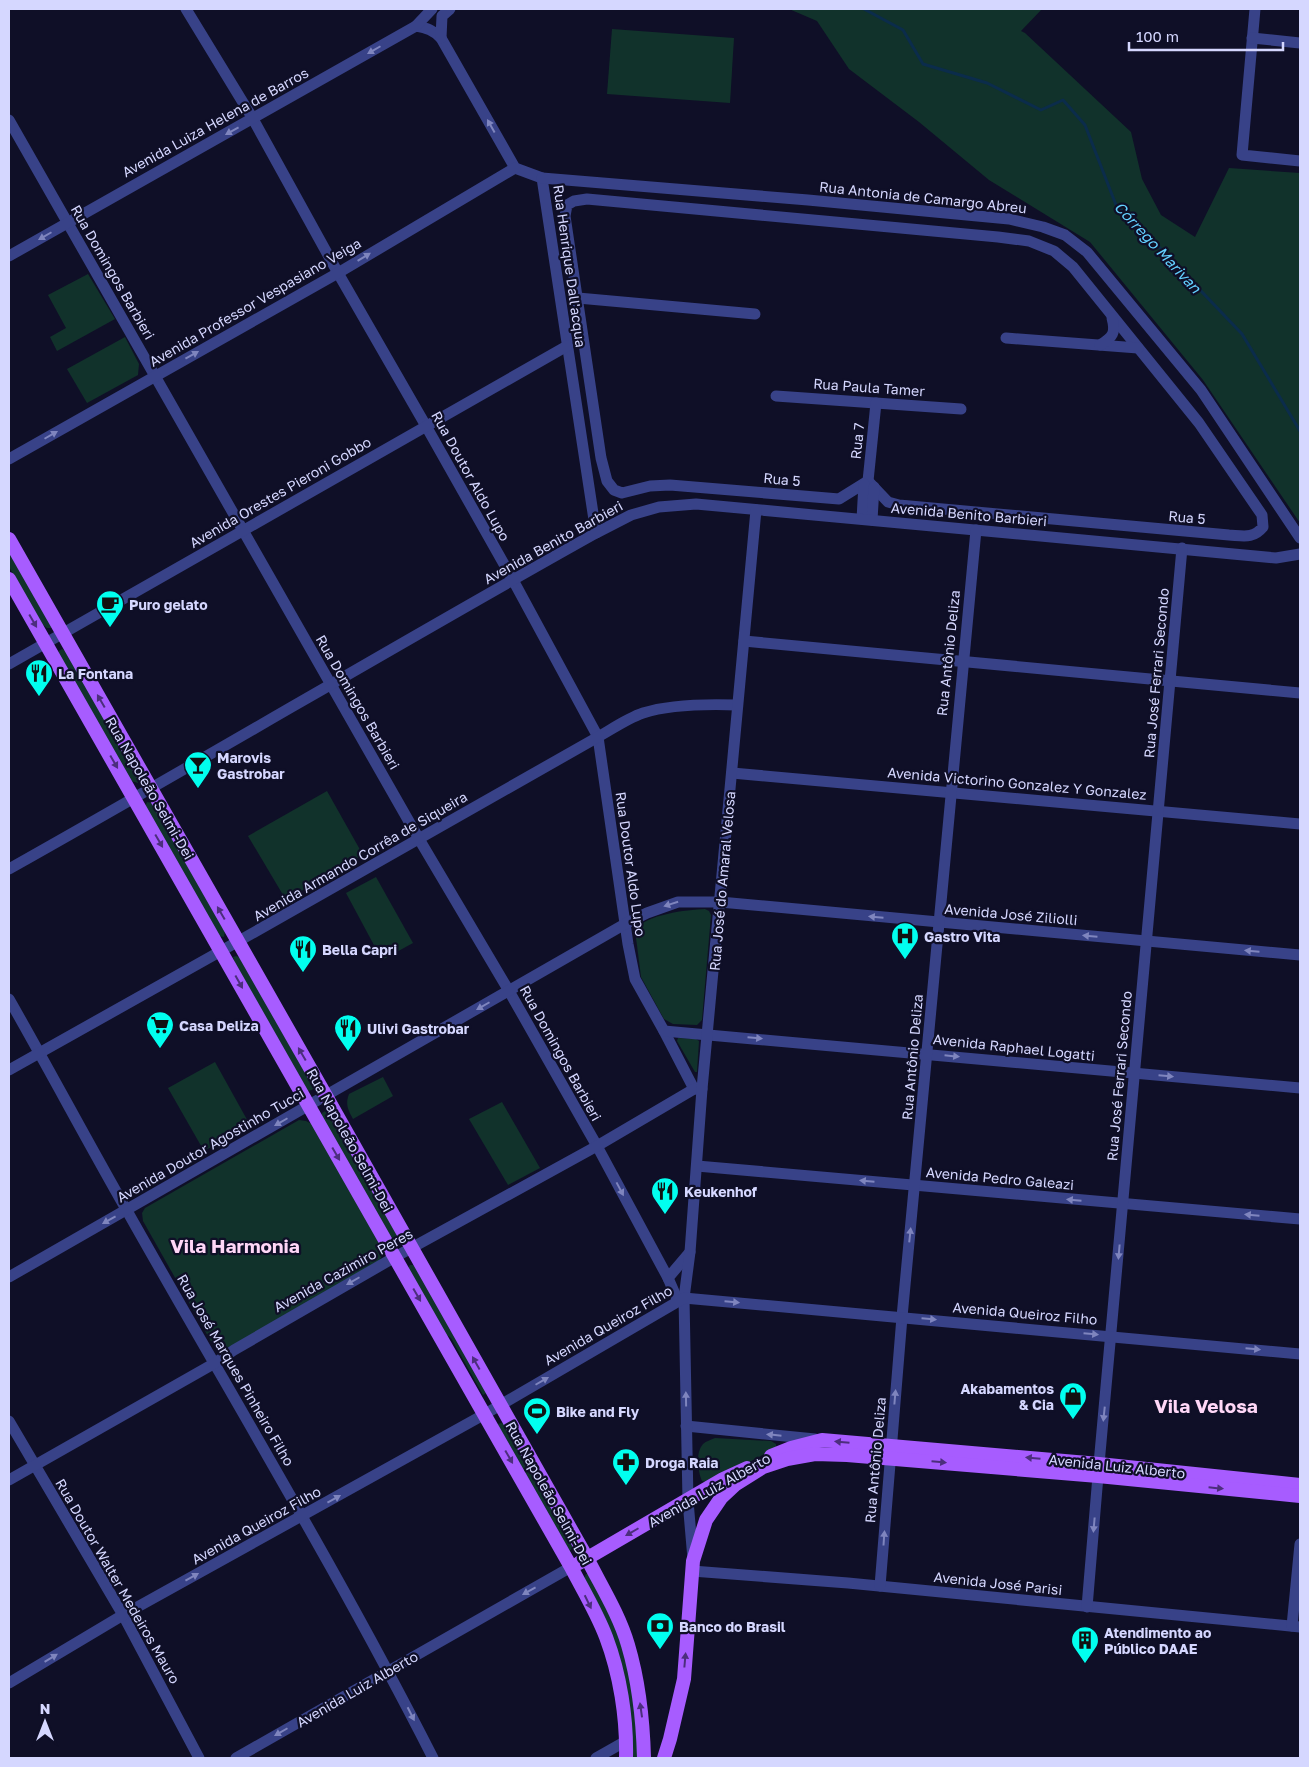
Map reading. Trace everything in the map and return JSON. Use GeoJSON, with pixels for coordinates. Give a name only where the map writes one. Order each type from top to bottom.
{"type":"FeatureCollection","features":[{"type":"Feature","properties":{"kind":"main road","name":"Rua Napoleão Selmi-Dei"},"geometry":{"type":"LineString","coordinates":[[9,539],[412,1248],[587,1558],[616,1613],[628,1644],[638,1693],[643,1726],[644,1758]]}},
{"type":"Feature","properties":{"kind":"main road","name":"Rua Napoleão Selmi-Dei"},"geometry":{"type":"LineString","coordinates":[[9,579],[571,1567],[606,1637],[619,1686],[623,1710],[626,1758]]}},
{"type":"Feature","properties":{"kind":"main road","name":"Avenida Luiz Alberto"},"geometry":{"type":"LineString","coordinates":[[571,1567],[723,1479],[791,1448],[822,1440],[891,1452],[1300,1485]]}},
{"type":"Feature","properties":{"kind":"main road","name":"Avenida Luiz Alberto"},"geometry":{"type":"LineString","coordinates":[[706,1520],[721,1498],[736,1484],[762,1467],[815,1454],[891,1452]]}},
{"type":"Feature","properties":{"kind":"main road","name":"Avenida Luiz Alberto"},"geometry":{"type":"LineString","coordinates":[[1098,1470],[1300,1496]]}},
{"type":"Feature","properties":{"kind":"main road","name":"Rua José do Amaral Velosa"},"geometry":{"type":"LineString","coordinates":[[664,1758],[684,1679],[692,1566],[706,1520]]}},
{"type":"Feature","properties":{"kind":"street","name":"Rua Doutor Aldo Lupo"},"geometry":{"type":"LineString","coordinates":[[186,9],[253,119],[338,273],[513,580],[598,737],[625,924],[635,979],[698,1089]]}},
{"type":"Feature","properties":{"kind":"street","name":"Avenida Luiza Helena de Barros"},"geometry":{"type":"LineString","coordinates":[[9,256],[416,26],[432,9]]}},
{"type":"Feature","properties":{"kind":"street"},"geometry":{"type":"LineString","coordinates":[[441,38],[442,16],[450,9]]}},
{"type":"Feature","properties":{"kind":"street"},"geometry":{"type":"LineString","coordinates":[[1255,9],[1242,155],[1300,161]]}},
{"type":"Feature","properties":{"kind":"street"},"geometry":{"type":"LineString","coordinates":[[416,26],[434,31],[441,38],[515,168]]}},
{"type":"Feature","properties":{"kind":"street"},"geometry":{"type":"LineString","coordinates":[[1252,38],[1300,43]]}},
{"type":"Feature","properties":{"kind":"street","name":"Rua Domingos Barbieri"},"geometry":{"type":"LineString","coordinates":[[9,120],[419,839],[509,991],[597,1146],[681,1300]]}},
{"type":"Feature","properties":{"kind":"street","name":"Rua Henrique Dall'acqua"},"geometry":{"type":"LineString","coordinates":[[515,168],[542,178],[596,533]]}},
{"type":"Feature","properties":{"kind":"street","name":"Avenida Professor Vespasiano Veiga"},"geometry":{"type":"LineString","coordinates":[[9,459],[338,273],[515,168]]}},
{"type":"Feature","properties":{"kind":"street","name":"Rua Antonia de Camargo Abreu"},"geometry":{"type":"LineString","coordinates":[[542,178],[1009,219],[1043,227],[1065,235],[1087,252],[1201,390],[1300,538]]}},
{"type":"Feature","properties":{"kind":"street","name":"Rua 5"},"geometry":{"type":"LineString","coordinates":[[587,199],[1029,241],[1054,251],[1073,267],[1090,287],[1111,316],[1199,422],[1262,515],[1263,527],[1257,534],[1248,536],[1229,535],[899,505],[888,502],[869,484],[839,499],[670,485],[650,486],[622,494],[614,490],[607,481],[601,458],[578,298],[565,216],[567,205],[574,201],[587,199]]}},
{"type":"Feature","properties":{"kind":"street"},"geometry":{"type":"LineString","coordinates":[[578,298],[755,314]]}},
{"type":"Feature","properties":{"kind":"street"},"geometry":{"type":"LineString","coordinates":[[1100,345],[1110,338],[1115,328],[1111,316]]}},
{"type":"Feature","properties":{"kind":"street"},"geometry":{"type":"LineString","coordinates":[[1006,338],[1138,348]]}},
{"type":"Feature","properties":{"kind":"street","name":"Avenida Orestes Pieroni Gobbo"},"geometry":{"type":"LineString","coordinates":[[9,664],[567,346]]}},
{"type":"Feature","properties":{"kind":"street","name":"Rua Paula Tamer"},"geometry":{"type":"LineString","coordinates":[[776,396],[961,409]]}},
{"type":"Feature","properties":{"kind":"street","name":"Rua 7"},"geometry":{"type":"LineString","coordinates":[[867,520],[876,403]]}},
{"type":"Feature","properties":{"kind":"street","name":"Avenida Benito Barbieri"},"geometry":{"type":"LineString","coordinates":[[9,869],[596,533],[632,515],[659,507],[696,504],[1276,558],[1300,554]]}},
{"type":"Feature","properties":{"kind":"street","name":"Rua José do Amaral Velosa"},"geometry":{"type":"LineString","coordinates":[[692,1566],[681,1300],[690,1252],[697,1166],[698,1089],[707,1034],[756,510]]}},
{"type":"Feature","properties":{"kind":"street","name":"Rua Antônio Deliza"},"geometry":{"type":"LineString","coordinates":[[880,1586],[902,1317],[962,662],[976,530]]}},
{"type":"Feature","properties":{"kind":"street","name":"Rua José Ferrari Secondo"},"geometry":{"type":"LineString","coordinates":[[1087,1607],[1182,548]]}},
{"type":"Feature","properties":{"kind":"street"},"geometry":{"type":"LineString","coordinates":[[744,641],[1300,693]]}},
{"type":"Feature","properties":{"kind":"street","name":"Avenida Armando Corrêa de Siqueira"},"geometry":{"type":"LineString","coordinates":[[9,1070],[643,713],[678,707],[714,704],[737,705]]}},
{"type":"Feature","properties":{"kind":"street","name":"Avenida Victorino Gonzalez Y Gonzalez"},"geometry":{"type":"LineString","coordinates":[[732,773],[1300,824]]}},
{"type":"Feature","properties":{"kind":"street","name":"Avenida Doutor Agostinho Tucci"},"geometry":{"type":"LineString","coordinates":[[9,1277],[625,924],[647,913],[678,902],[720,902]]}},
{"type":"Feature","properties":{"kind":"street","name":"Avenida José Ziliolli"},"geometry":{"type":"LineString","coordinates":[[720,902],[1300,955]]}},
{"type":"Feature","properties":{"kind":"street","name":"Rua José Marques Pinheiro Filho"},"geometry":{"type":"LineString","coordinates":[[9,999],[126,1210],[302,1516],[388,1671],[433,1758]]}},
{"type":"Feature","properties":{"kind":"street","name":"Avenida Raphael Logatti"},"geometry":{"type":"LineString","coordinates":[[664,1031],[927,1053],[1300,1088]]}},
{"type":"Feature","properties":{"kind":"street","name":"Avenida Cazimiro Peres"},"geometry":{"type":"LineString","coordinates":[[9,1480],[215,1363],[242,1345],[395,1257],[698,1089]]}},
{"type":"Feature","properties":{"kind":"street","name":"Avenida Pedro Galeazi"},"geometry":{"type":"LineString","coordinates":[[697,1166],[1300,1219]]}},
{"type":"Feature","properties":{"kind":"street"},"geometry":{"type":"LineString","coordinates":[[668,1278],[690,1252]]}},
{"type":"Feature","properties":{"kind":"street","name":"Avenida Queiroz Filho"},"geometry":{"type":"LineString","coordinates":[[9,1683],[123,1615],[500,1406],[681,1300],[902,1317],[1300,1354]]}},
{"type":"Feature","properties":{"kind":"street","name":"Rua Doutor Walter Medeiros Mauro"},"geometry":{"type":"LineString","coordinates":[[9,1421],[123,1615],[199,1758]]}},
{"type":"Feature","properties":{"kind":"street"},"geometry":{"type":"LineString","coordinates":[[686,1426],[822,1440]]}},
{"type":"Feature","properties":{"kind":"street"},"geometry":{"type":"LineString","coordinates":[[1296,1626],[1300,1544]]}},
{"type":"Feature","properties":{"kind":"street","name":"Avenida José Parisi"},"geometry":{"type":"LineString","coordinates":[[692,1566],[1087,1607],[1296,1626]]}},
{"type":"Feature","properties":{"kind":"street","name":"Avenida Luiz Alberto"},"geometry":{"type":"LineString","coordinates":[[236,1758],[571,1567]]}},
{"type":"Feature","properties":{"kind":"street"},"geometry":{"type":"LineString","coordinates":[[596,1758],[626,1742]]}},
{"type":"Feature","properties":{"kind":"green space"},"geometry":{"type":"Polygon","coordinates":[[[789,9],[1042,9],[1021,31],[1131,132],[1142,179],[1161,215],[1195,237],[1229,168],[1300,173],[1300,523],[1203,380],[1090,242],[989,180],[919,122],[849,69],[817,21],[789,9]]]}},
{"type":"Feature","properties":{"kind":"green space"},"geometry":{"type":"Polygon","coordinates":[[[612,29],[734,38],[730,103],[607,94],[612,29]]]}},
{"type":"Feature","properties":{"kind":"green space"},"geometry":{"type":"Polygon","coordinates":[[[88,274],[115,319],[57,351],[50,337],[66,328],[48,295],[88,274]]]}},
{"type":"Feature","properties":{"kind":"green space"},"geometry":{"type":"Polygon","coordinates":[[[125,337],[139,364],[138,375],[87,403],[67,369],[125,337]]]}},
{"type":"Feature","properties":{"kind":"green space"},"geometry":{"type":"Polygon","coordinates":[[[9,551],[51,623],[51,628],[47,628],[42,624],[9,567],[9,551]]]}},
{"type":"Feature","properties":{"kind":"green space"},"geometry":{"type":"Polygon","coordinates":[[[62,649],[66,651],[138,777],[138,783],[131,781],[59,656],[59,651],[62,649]]]}},
{"type":"Feature","properties":{"kind":"green space"},"geometry":{"type":"Polygon","coordinates":[[[327,791],[363,855],[286,900],[248,836],[327,791]]]}},
{"type":"Feature","properties":{"kind":"green space"},"geometry":{"type":"Polygon","coordinates":[[[147,802],[152,803],[225,931],[224,937],[219,936],[145,807],[147,802]]]}},
{"type":"Feature","properties":{"kind":"green space"},"geometry":{"type":"Polygon","coordinates":[[[376,877],[413,943],[382,960],[346,893],[376,877]]]}},
{"type":"Feature","properties":{"kind":"green space"},"geometry":{"type":"Polygon","coordinates":[[[705,909],[711,915],[702,1020],[697,1025],[673,1024],[664,1019],[641,977],[635,930],[648,920],[667,914],[705,909]]]}},
{"type":"Feature","properties":{"kind":"green space"},"geometry":{"type":"Polygon","coordinates":[[[233,957],[241,958],[314,1088],[312,1090],[308,1091],[235,963],[233,957]]]}},
{"type":"Feature","properties":{"kind":"green space"},"geometry":{"type":"Polygon","coordinates":[[[678,1038],[696,1039],[699,1041],[697,1072],[695,1072],[677,1041],[678,1038]]]}},
{"type":"Feature","properties":{"kind":"green space"},"geometry":{"type":"Polygon","coordinates":[[[215,1062],[250,1125],[204,1151],[168,1088],[215,1062]]]}},
{"type":"Feature","properties":{"kind":"green space"},"geometry":{"type":"Polygon","coordinates":[[[383,1077],[393,1096],[353,1119],[347,1101],[349,1094],[383,1077]]]}},
{"type":"Feature","properties":{"kind":"green space"},"geometry":{"type":"Polygon","coordinates":[[[502,1102],[540,1168],[508,1185],[469,1119],[502,1102]]]}},
{"type":"Feature","properties":{"kind":"green space"},"geometry":{"type":"Polygon","coordinates":[[[325,1111],[329,1114],[400,1239],[400,1242],[397,1244],[393,1242],[321,1117],[325,1111]]]}},
{"type":"Feature","properties":{"kind":"green space"},"geometry":{"type":"Polygon","coordinates":[[[299,1120],[312,1124],[383,1249],[382,1256],[379,1261],[228,1348],[220,1348],[213,1345],[143,1221],[142,1213],[145,1208],[299,1120]]]}},
{"type":"Feature","properties":{"kind":"green space"},"geometry":{"type":"Polygon","coordinates":[[[410,1265],[416,1268],[488,1392],[483,1395],[451,1338],[444,1333],[408,1268],[410,1265]]]}},
{"type":"Feature","properties":{"kind":"green space"},"geometry":{"type":"Polygon","coordinates":[[[498,1424],[505,1424],[574,1548],[569,1551],[498,1428],[498,1424]]]}},
{"type":"Feature","properties":{"kind":"green space"},"geometry":{"type":"Polygon","coordinates":[[[715,1438],[771,1441],[776,1444],[776,1448],[709,1483],[702,1481],[698,1468],[698,1457],[703,1444],[715,1438]]]}},
{"type":"Feature","properties":{"kind":"green space"},"geometry":{"type":"Polygon","coordinates":[[[586,1574],[590,1574],[619,1631],[632,1685],[639,1758],[632,1758],[631,1728],[584,1579],[586,1574]]]}},
{"type":"Feature","properties":{"kind":"waterway","name":"Córrego Marivan"},"geometry":{"type":"LineString","coordinates":[[864,9],[903,30],[923,64],[987,83],[1041,110],[1063,100],[1085,125],[1116,205],[1242,334],[1300,431]]}},
{"type":"Feature","properties":{"kind":"place","name":"Puro gelato"},"geometry":{"type":"Point","coordinates":[110,628]}},
{"type":"Feature","properties":{"kind":"place","name":"La Fontana"},"geometry":{"type":"Point","coordinates":[39,697]}},
{"type":"Feature","properties":{"kind":"place","name":"Marovis Gastrobar"},"geometry":{"type":"Point","coordinates":[198,789]}},
{"type":"Feature","properties":{"kind":"place","name":"Gastro Vita"},"geometry":{"type":"Point","coordinates":[905,960]}},
{"type":"Feature","properties":{"kind":"place","name":"Bella Capri"},"geometry":{"type":"Point","coordinates":[303,973]}},
{"type":"Feature","properties":{"kind":"place","name":"Casa Deliza"},"geometry":{"type":"Point","coordinates":[160,1049]}},
{"type":"Feature","properties":{"kind":"place","name":"Ulivi Gastrobar"},"geometry":{"type":"Point","coordinates":[348,1052]}},
{"type":"Feature","properties":{"kind":"place","name":"Keukenhof"},"geometry":{"type":"Point","coordinates":[665,1215]}},
{"type":"Feature","properties":{"kind":"place","name":"Akabamentos & Cia"},"geometry":{"type":"Point","coordinates":[1073,1420]}},
{"type":"Feature","properties":{"kind":"place","name":"Bike and Fly"},"geometry":{"type":"Point","coordinates":[537,1435]}},
{"type":"Feature","properties":{"kind":"place","name":"Droga Raia"},"geometry":{"type":"Point","coordinates":[626,1486]}},
{"type":"Feature","properties":{"kind":"place","name":"Banco do Brasil"},"geometry":{"type":"Point","coordinates":[660,1650]}},
{"type":"Feature","properties":{"kind":"place","name":"Atendimento ao Público DAAE"},"geometry":{"type":"Point","coordinates":[1085,1664]}},
{"type":"Feature","properties":{"kind":"district","name":"Vila Harmonia"},"geometry":{"type":"Point","coordinates":[235,1245]}},
{"type":"Feature","properties":{"kind":"district","name":"Vila Velosa"},"geometry":{"type":"Point","coordinates":[1206,1405]}}]}
